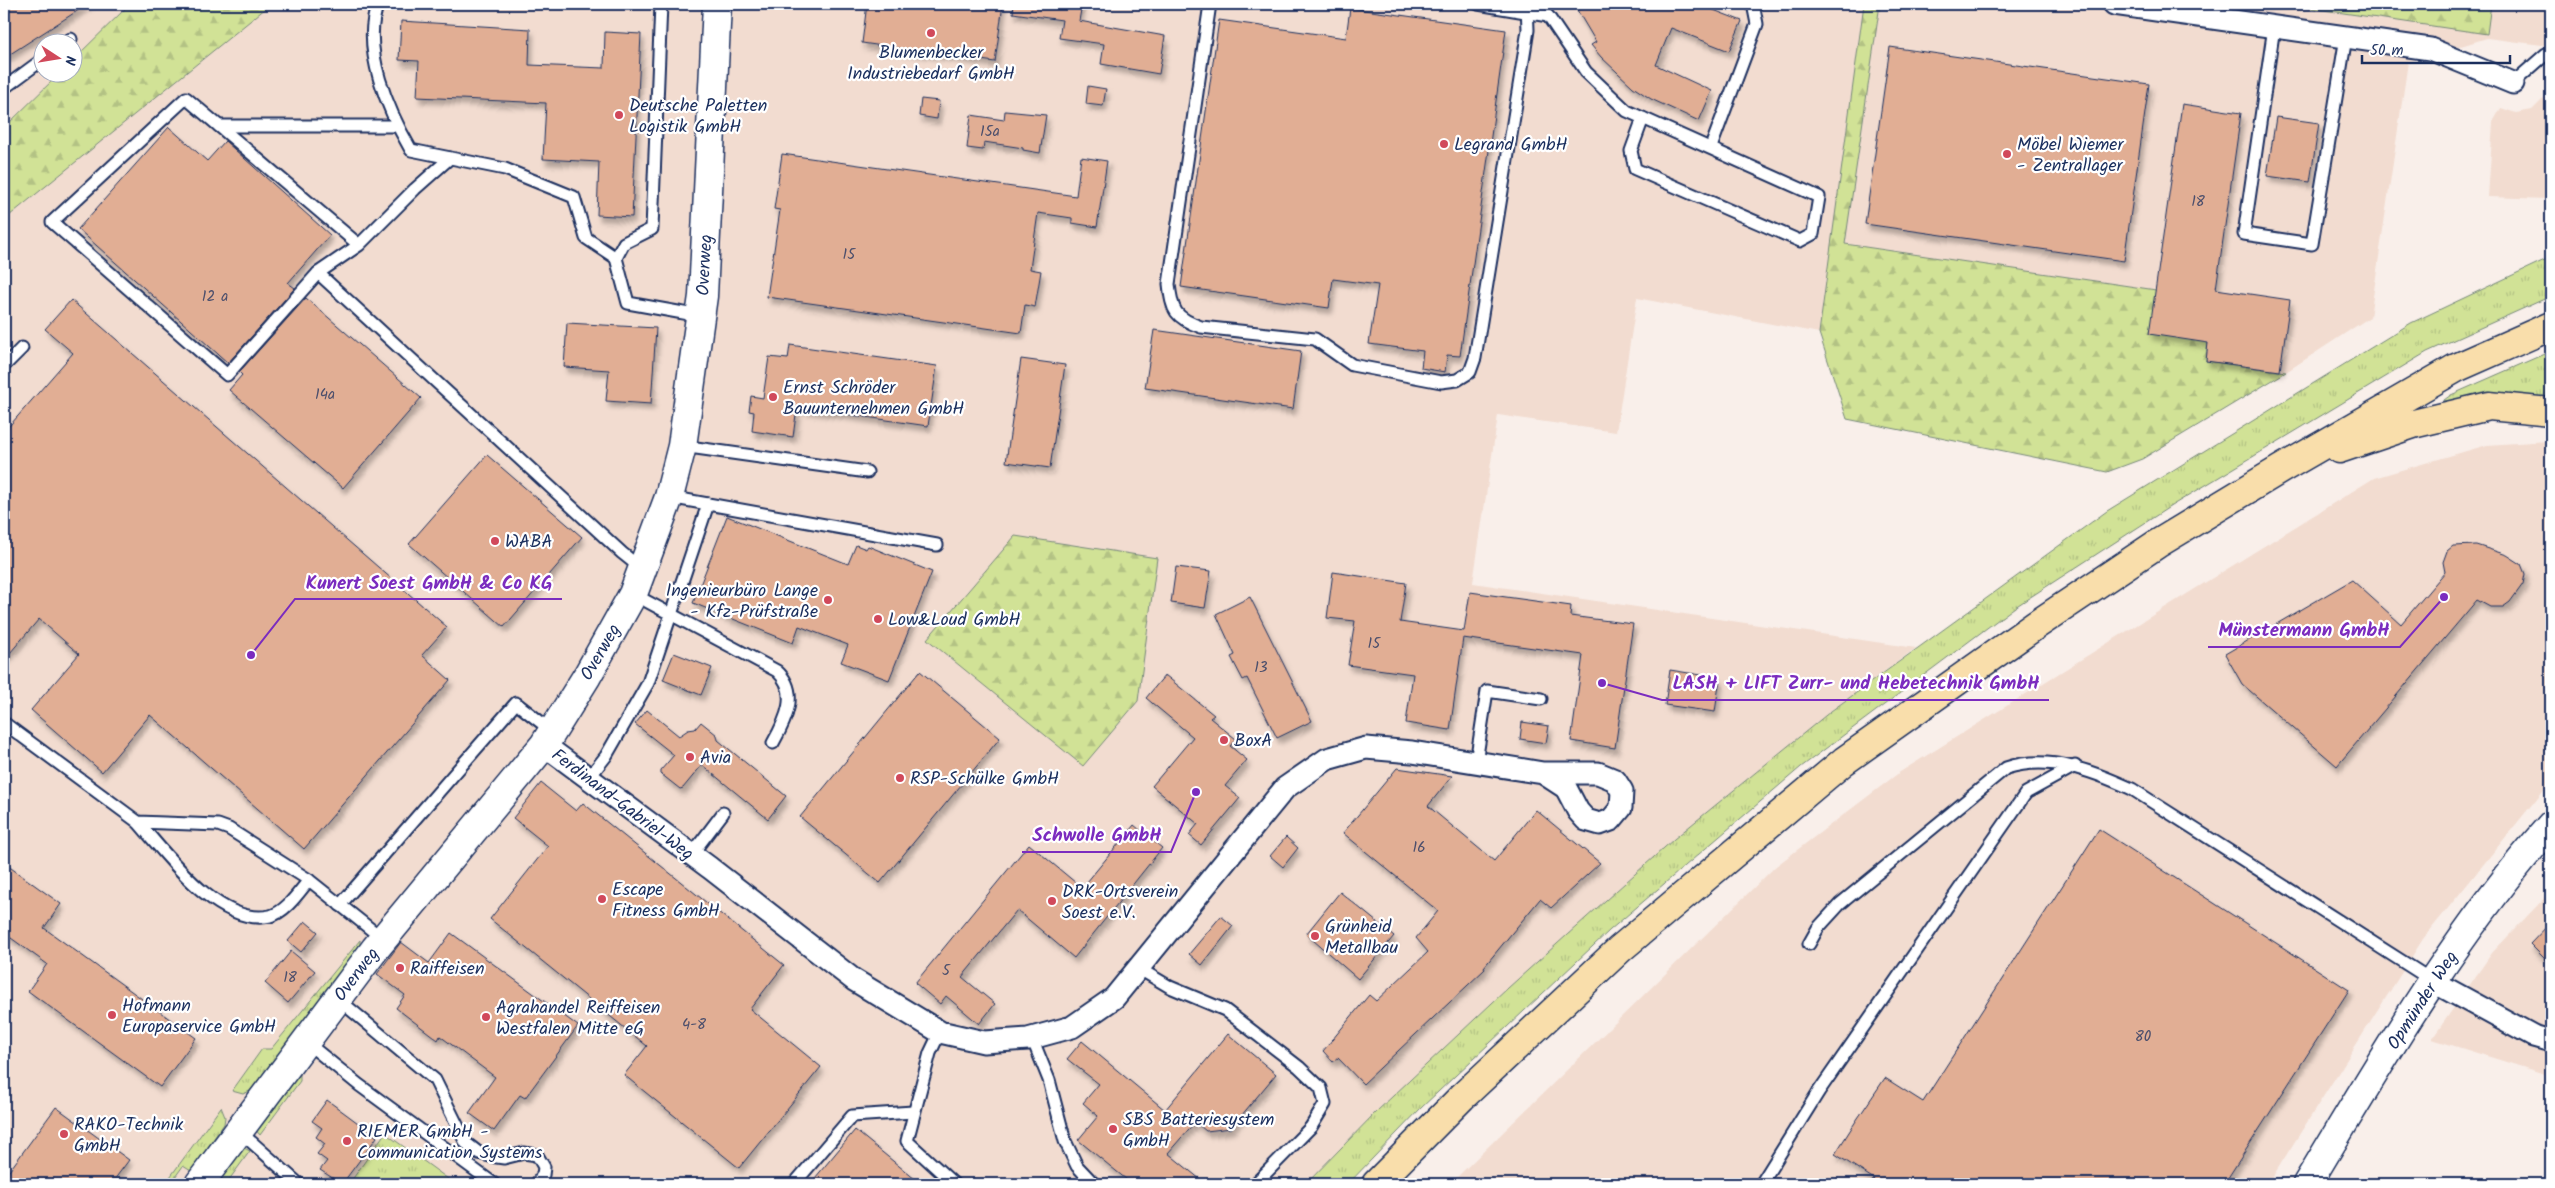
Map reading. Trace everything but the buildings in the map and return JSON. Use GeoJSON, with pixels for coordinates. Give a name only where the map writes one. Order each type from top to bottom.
{"type":"FeatureCollection","features":[{"type":"Feature","properties":{"kind":"highway"},"geometry":{"type":"LineString","coordinates":[[1376,1184],[1462,1097],[1620,949],[1844,761],[2036,625],[2141,555],[2281,469],[2456,368],[2551,326]]}},
{"type":"Feature","properties":{"kind":"highway"},"geometry":{"type":"LineString","coordinates":[[2281,469],[2413,424],[2489,406],[2551,412]]}},
{"type":"Feature","properties":{"kind":"street","name":"Overweg"},"geometry":{"type":"LineString","coordinates":[[199,1184],[383,940],[549,738],[587,676],[633,594],[669,496],[682,446],[700,316],[717,4]]}},
{"type":"Feature","properties":{"kind":"street"},"geometry":{"type":"LineString","coordinates":[[2114,4],[2430,50],[2513,82]]}},
{"type":"Feature","properties":{"kind":"street","name":"Ferdinand-Gabriel-Weg"},"geometry":{"type":"LineString","coordinates":[[549,738],[588,779],[692,854],[854,980],[940,1032],[984,1042],[1032,1038],[1072,1027],[1114,998],[1285,788],[1327,759],[1366,748],[1412,752],[1543,773]]}},
{"type":"Feature","properties":{"kind":"street","name":"Opmünder Weg"},"geometry":{"type":"LineString","coordinates":[[2306,1184],[2370,1079],[2478,916],[2551,825]]}},
{"type":"Feature","properties":{"kind":"street"},"geometry":{"type":"LineString","coordinates":[[2434,982],[2533,1036],[2551,1041]]}},
{"type":"Feature","properties":{"kind":"lane"},"geometry":{"type":"LineString","coordinates":[[378,4],[374,14],[374,50],[382,93],[397,126],[411,150],[505,169],[574,197],[586,238],[616,258],[628,303],[700,316]]}},
{"type":"Feature","properties":{"kind":"lane"},"geometry":{"type":"LineString","coordinates":[[616,258],[624,243],[652,229],[661,4]]}},
{"type":"Feature","properties":{"kind":"lane"},"geometry":{"type":"LineString","coordinates":[[1210,4],[1169,284],[1171,306],[1183,321],[1201,327],[1316,340],[1352,365],[1441,382],[1457,380],[1470,372],[1476,358],[1528,30],[1527,8]]}},
{"type":"Feature","properties":{"kind":"lane"},"geometry":{"type":"LineString","coordinates":[[1478,4],[1548,10],[1586,72],[1628,112],[1643,118],[1711,148],[1819,197],[1813,234],[1800,241],[1635,169],[1631,151],[1643,118]]}},
{"type":"Feature","properties":{"kind":"lane"},"geometry":{"type":"LineString","coordinates":[[1711,148],[1757,24],[1753,4]]}},
{"type":"Feature","properties":{"kind":"lane"},"geometry":{"type":"LineString","coordinates":[[2274,27],[2244,234],[2312,244],[2346,37]]}},
{"type":"Feature","properties":{"kind":"lane"},"geometry":{"type":"LineString","coordinates":[[2513,82],[2550,50]]}},
{"type":"Feature","properties":{"kind":"lane"},"geometry":{"type":"LineString","coordinates":[[4,88],[32,67]]}},
{"type":"Feature","properties":{"kind":"lane"},"geometry":{"type":"LineString","coordinates":[[359,245],[186,98],[52,222],[227,375],[318,273],[359,245],[415,189],[450,158]]}},
{"type":"Feature","properties":{"kind":"lane"},"geometry":{"type":"LineString","coordinates":[[219,126],[397,126]]}},
{"type":"Feature","properties":{"kind":"lane"},"geometry":{"type":"LineString","coordinates":[[318,273],[622,553],[642,568]]}},
{"type":"Feature","properties":{"kind":"lane"},"geometry":{"type":"LineString","coordinates":[[4,366],[22,348]]}},
{"type":"Feature","properties":{"kind":"lane"},"geometry":{"type":"LineString","coordinates":[[682,446],[867,472]]}},
{"type":"Feature","properties":{"kind":"lane"},"geometry":{"type":"LineString","coordinates":[[669,496],[937,545]]}},
{"type":"Feature","properties":{"kind":"lane"},"geometry":{"type":"LineString","coordinates":[[588,779],[606,756],[648,683],[669,613],[708,504]]}},
{"type":"Feature","properties":{"kind":"lane"},"geometry":{"type":"LineString","coordinates":[[633,594],[777,671],[785,679],[790,691],[789,707],[783,726],[773,743]]}},
{"type":"Feature","properties":{"kind":"lane"},"geometry":{"type":"LineString","coordinates":[[1476,762],[1487,692],[1540,700]]}},
{"type":"Feature","properties":{"kind":"lane"},"geometry":{"type":"LineString","coordinates":[[340,905],[516,703],[549,738]]}},
{"type":"Feature","properties":{"kind":"lane"},"geometry":{"type":"LineString","coordinates":[[4,723],[138,822],[193,884],[242,914],[254,917],[271,916],[282,910],[309,880]]}},
{"type":"Feature","properties":{"kind":"lane"},"geometry":{"type":"LineString","coordinates":[[1809,944],[1818,928],[1840,904],[2006,768],[2032,763],[2075,766],[2100,774],[2132,789],[2434,982]]}},
{"type":"Feature","properties":{"kind":"lane"},"geometry":{"type":"LineString","coordinates":[[1761,1184],[1819,1091],[2026,793],[2075,766]]}},
{"type":"Feature","properties":{"kind":"lane"},"geometry":{"type":"LineString","coordinates":[[692,854],[723,813]]}},
{"type":"Feature","properties":{"kind":"lane"},"geometry":{"type":"LineString","coordinates":[[138,822],[218,825],[251,842],[309,880],[383,940]]}},
{"type":"Feature","properties":{"kind":"lane"},"geometry":{"type":"LineString","coordinates":[[1138,968],[1170,987],[1224,1010],[1299,1066],[1321,1088],[1325,1104],[1311,1127],[1255,1184]]}},
{"type":"Feature","properties":{"kind":"lane"},"geometry":{"type":"LineString","coordinates":[[338,999],[435,1080],[466,1143],[479,1153],[498,1157],[504,1158],[524,1153],[537,1155],[544,1167],[543,1175],[536,1184]]}},
{"type":"Feature","properties":{"kind":"lane"},"geometry":{"type":"LineString","coordinates":[[940,1032],[930,1053],[906,1141],[954,1184]]}},
{"type":"Feature","properties":{"kind":"lane"},"geometry":{"type":"LineString","coordinates":[[1032,1038],[1049,1080],[1065,1141],[1077,1166],[1094,1184]]}},
{"type":"Feature","properties":{"kind":"lane"},"geometry":{"type":"LineString","coordinates":[[306,1042],[359,1085],[494,1184]]}},
{"type":"Feature","properties":{"kind":"lane"},"geometry":{"type":"LineString","coordinates":[[794,1184],[852,1116],[913,1112]]}},
{"type":"Feature","properties":{"kind":"lane"},"geometry":{"type":"LineString","coordinates":[[239,1131],[300,1184]]}},
{"type":"Feature","properties":{"kind":"shaded area"},"geometry":{"type":"Polygon","coordinates":[[[4,4],[2551,4],[2551,46],[2487,38],[2408,62],[2370,317],[2286,372],[2206,361],[2208,343],[2155,290],[1845,244],[1819,333],[1637,298],[1616,432],[1498,415],[1473,583],[1916,648],[1831,711],[1674,839],[1508,988],[1377,1111],[1306,1184],[4,1184],[4,4]]]}},
{"type":"Feature","properties":{"kind":"shaded area"},"geometry":{"type":"Polygon","coordinates":[[[2551,71],[2551,199],[2488,197],[2493,122],[2501,108],[2516,113],[2532,110],[2545,97],[2551,71]]]}},
{"type":"Feature","properties":{"kind":"shaded area"},"geometry":{"type":"Polygon","coordinates":[[[2551,442],[2551,781],[2423,939],[2268,1184],[1450,1184],[1776,866],[1900,772],[2374,478],[2487,445],[2551,442]]]}},
{"type":"Feature","properties":{"kind":"shaded area"},"geometry":{"type":"Polygon","coordinates":[[[2551,891],[2551,1076],[2432,1039],[2492,953],[2551,891]]]}},
{"type":"Feature","properties":{"kind":"green space"},"geometry":{"type":"Polygon","coordinates":[[[130,4],[271,4],[4,220],[4,128],[51,82],[82,82],[82,51],[130,4]]]}},
{"type":"Feature","properties":{"kind":"green space"},"geometry":{"type":"Polygon","coordinates":[[[1864,4],[1880,4],[1845,244],[2156,290],[2208,342],[2206,361],[2286,372],[2142,459],[2107,472],[1847,419],[1819,333],[1864,4]]]}},
{"type":"Feature","properties":{"kind":"green space"},"geometry":{"type":"Polygon","coordinates":[[[2282,4],[2491,4],[2487,34],[2282,4]]]}},
{"type":"Feature","properties":{"kind":"green space"},"geometry":{"type":"Polygon","coordinates":[[[2551,257],[2551,296],[2427,352],[2171,506],[2015,607],[1801,767],[1610,930],[1421,1108],[1348,1184],[1306,1184],[1377,1111],[1508,988],[1674,839],[1831,711],[2107,511],[2411,323],[2551,257]]]}},
{"type":"Feature","properties":{"kind":"green space"},"geometry":{"type":"Polygon","coordinates":[[[2551,351],[2551,399],[2437,405],[2451,395],[2551,351]]]}},
{"type":"Feature","properties":{"kind":"green space"},"geometry":{"type":"Polygon","coordinates":[[[1015,536],[1157,558],[1138,701],[1083,766],[927,639],[1015,536]]]}},
{"type":"Feature","properties":{"kind":"green space"},"geometry":{"type":"Polygon","coordinates":[[[360,940],[360,946],[356,952],[250,1091],[243,1094],[232,1091],[262,1049],[271,1049],[360,940]]]}},
{"type":"Feature","properties":{"kind":"green space"},"geometry":{"type":"Polygon","coordinates":[[[300,1065],[300,1081],[260,1135],[254,1128],[300,1065]]]}},
{"type":"Feature","properties":{"kind":"green space"},"geometry":{"type":"Polygon","coordinates":[[[221,1107],[225,1117],[224,1124],[191,1171],[183,1166],[170,1184],[165,1184],[221,1107]]]}},
{"type":"Feature","properties":{"kind":"green space"},"geometry":{"type":"Polygon","coordinates":[[[385,1133],[455,1184],[349,1184],[385,1133]]]}},
{"type":"Feature","properties":{"kind":"green space"},"geometry":{"type":"Polygon","coordinates":[[[242,1147],[250,1151],[226,1184],[210,1184],[242,1147]]]}},
{"type":"Feature","properties":{"kind":"place","name":"Blumenbecker Industriebedarf GmbH"},"geometry":{"type":"Point","coordinates":[931,33]}},
{"type":"Feature","properties":{"kind":"place","name":"Deutsche Paletten Logistik GmbH"},"geometry":{"type":"Point","coordinates":[619,115]}},
{"type":"Feature","properties":{"kind":"place","name":"Legrand GmbH"},"geometry":{"type":"Point","coordinates":[1444,144]}},
{"type":"Feature","properties":{"kind":"place","name":"Möbel Wiemer - Zentrallager"},"geometry":{"type":"Point","coordinates":[2007,154]}},
{"type":"Feature","properties":{"kind":"place","name":"Ernst Schröder Bauunternehmen GmbH"},"geometry":{"type":"Point","coordinates":[773,397]}},
{"type":"Feature","properties":{"kind":"place","name":"WABA"},"geometry":{"type":"Point","coordinates":[495,541]}},
{"type":"Feature","properties":{"kind":"place","name":"Münstermann GmbH"},"geometry":{"type":"Point","coordinates":[2444,597]}},
{"type":"Feature","properties":{"kind":"place","name":"Ingenieurbüro Lange - Kfz-Prüfstraße"},"geometry":{"type":"Point","coordinates":[828,600]}},
{"type":"Feature","properties":{"kind":"place","name":"Low&Loud GmbH"},"geometry":{"type":"Point","coordinates":[878,619]}},
{"type":"Feature","properties":{"kind":"place","name":"Kunert Soest GmbH & Co KG"},"geometry":{"type":"Point","coordinates":[251,655]}},
{"type":"Feature","properties":{"kind":"place","name":"LASH + LIFT Zurr- und Hebetechnik GmbH"},"geometry":{"type":"Point","coordinates":[1602,683]}},
{"type":"Feature","properties":{"kind":"place","name":"BoxA"},"geometry":{"type":"Point","coordinates":[1224,740]}},
{"type":"Feature","properties":{"kind":"place","name":"Avia"},"geometry":{"type":"Point","coordinates":[690,757]}},
{"type":"Feature","properties":{"kind":"place","name":"RSP-Schülke GmbH"},"geometry":{"type":"Point","coordinates":[900,778]}},
{"type":"Feature","properties":{"kind":"place","name":"Schwolle GmbH"},"geometry":{"type":"Point","coordinates":[1196,792]}},
{"type":"Feature","properties":{"kind":"place","name":"Escape Fitness GmbH"},"geometry":{"type":"Point","coordinates":[602,899]}},
{"type":"Feature","properties":{"kind":"place","name":"DRK-Ortsverein Soest e.V."},"geometry":{"type":"Point","coordinates":[1052,901]}},
{"type":"Feature","properties":{"kind":"place","name":"Grünheid Metallbau"},"geometry":{"type":"Point","coordinates":[1315,936]}},
{"type":"Feature","properties":{"kind":"place","name":"Raiffeisen"},"geometry":{"type":"Point","coordinates":[400,968]}},
{"type":"Feature","properties":{"kind":"place","name":"Hofmann Europaservice GmbH"},"geometry":{"type":"Point","coordinates":[112,1015]}},
{"type":"Feature","properties":{"kind":"place","name":"Agrahandel Reiffeisen Westfalen Mitte eG"},"geometry":{"type":"Point","coordinates":[486,1017]}},
{"type":"Feature","properties":{"kind":"place","name":"SBS Batteriesystem GmbH"},"geometry":{"type":"Point","coordinates":[1113,1129]}},
{"type":"Feature","properties":{"kind":"place","name":"RAKO-Technik GmbH"},"geometry":{"type":"Point","coordinates":[64,1134]}},
{"type":"Feature","properties":{"kind":"place","name":"RIEMER GmbH - Communication Systems"},"geometry":{"type":"Point","coordinates":[347,1141]}}]}
